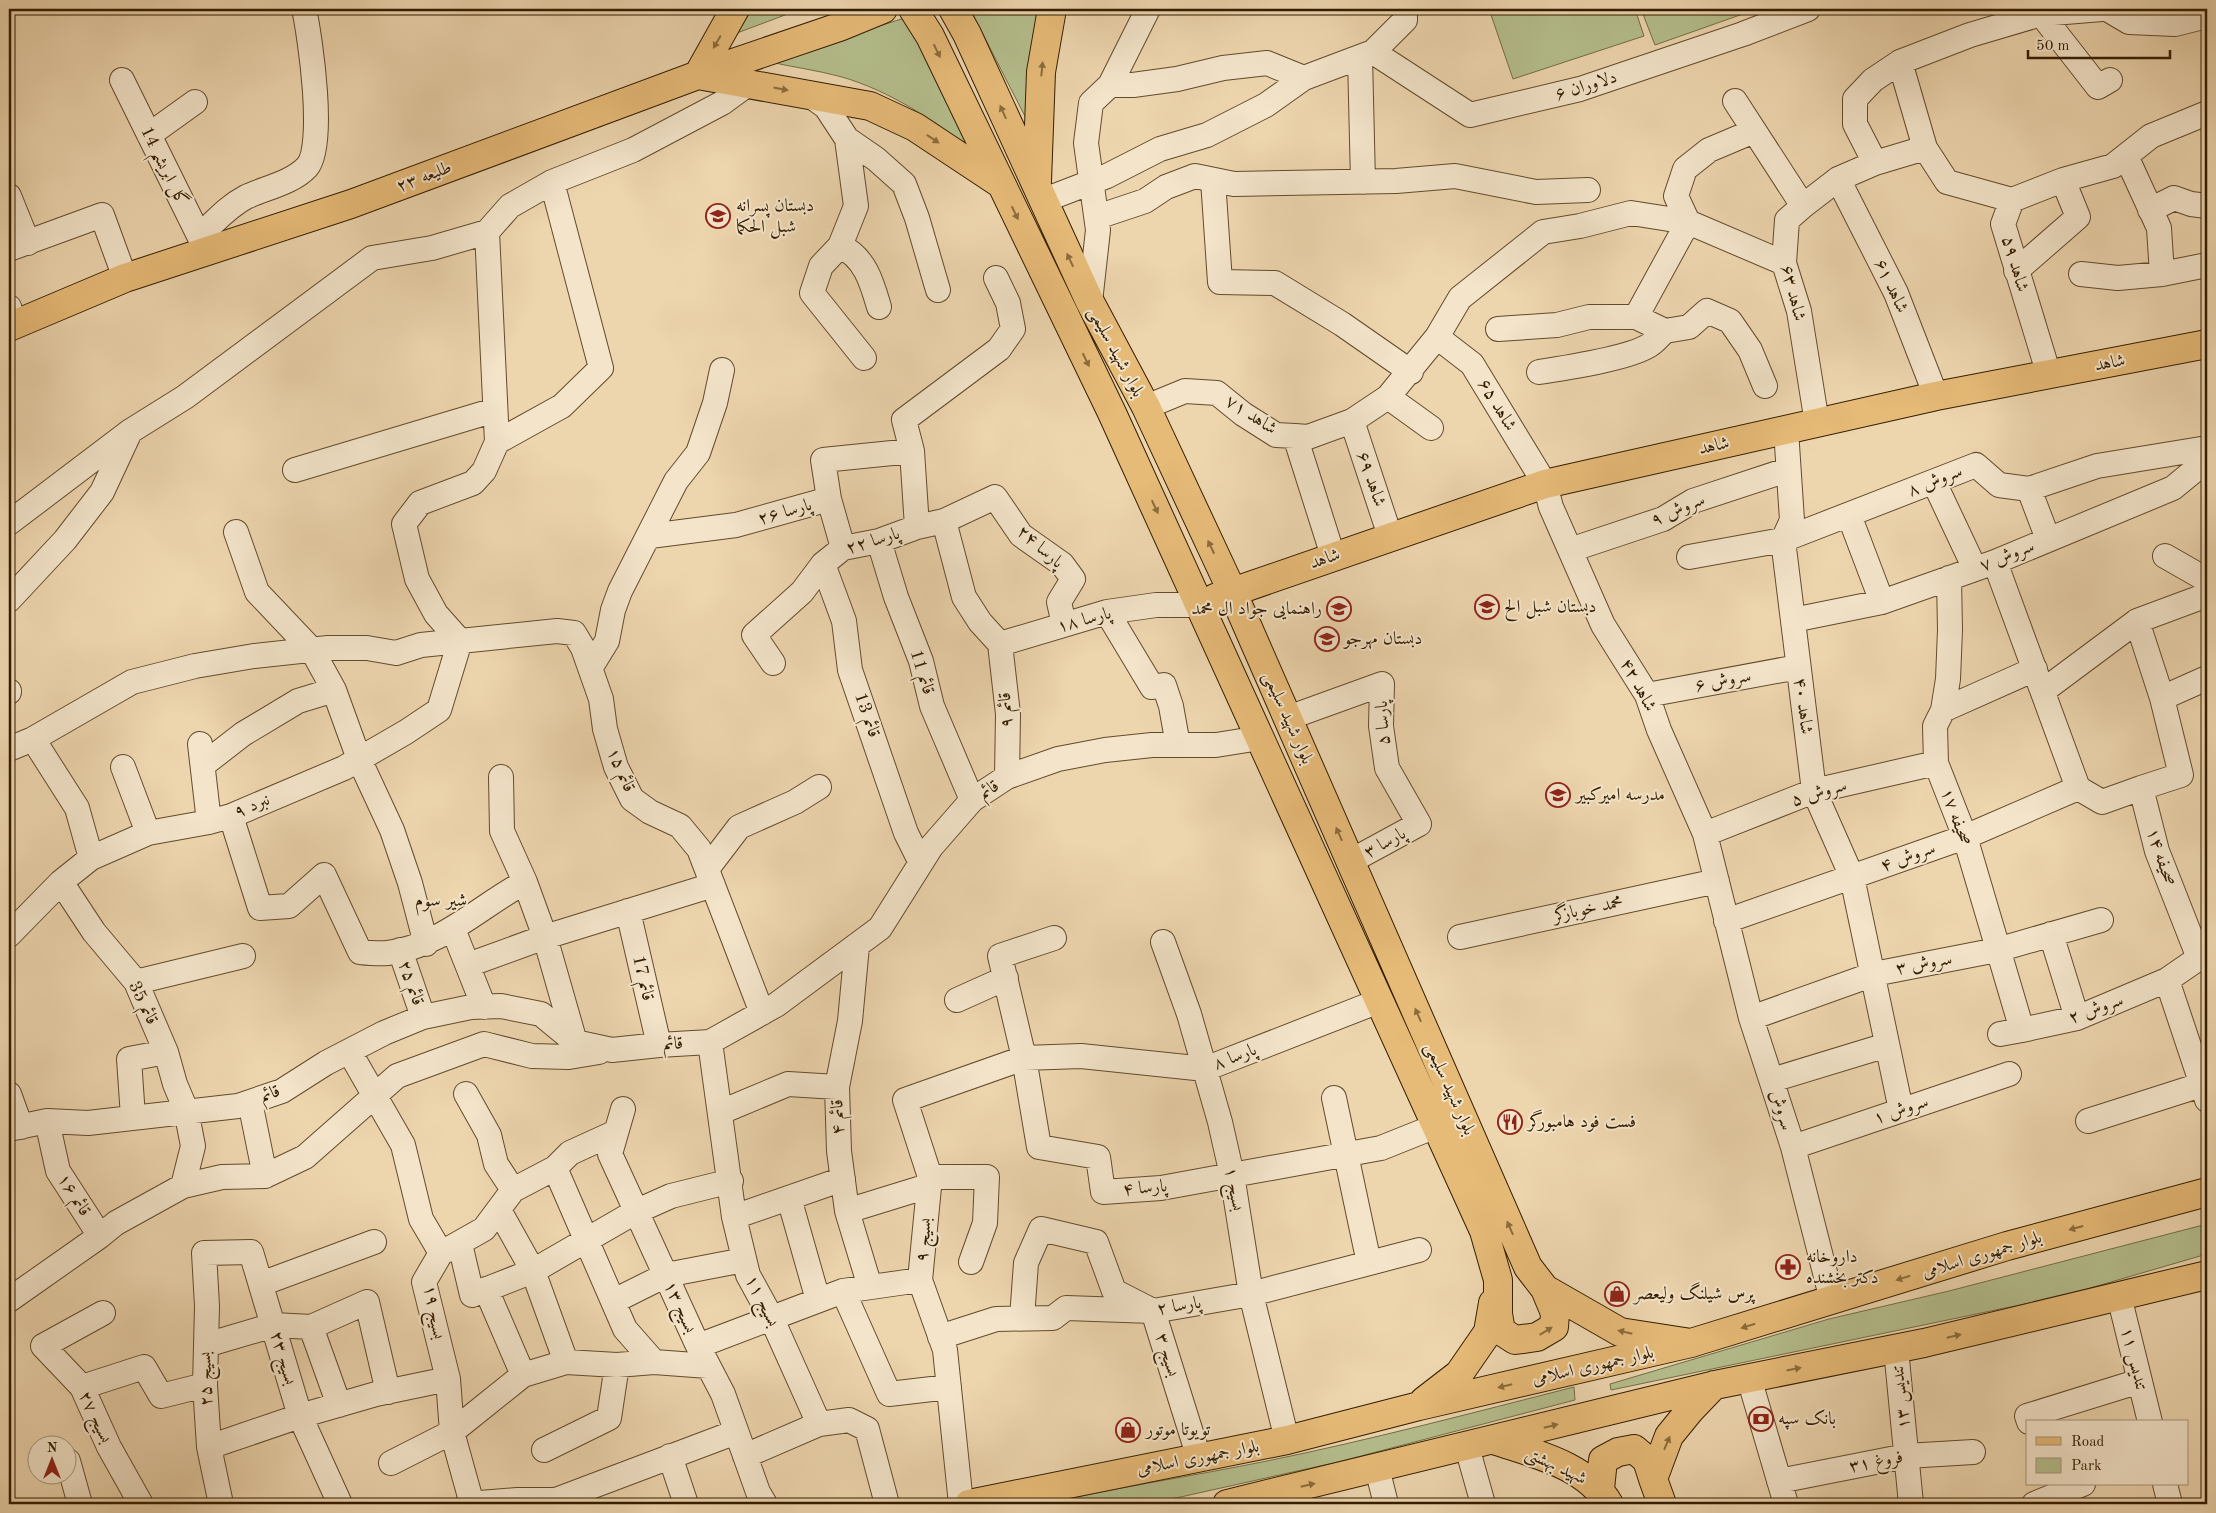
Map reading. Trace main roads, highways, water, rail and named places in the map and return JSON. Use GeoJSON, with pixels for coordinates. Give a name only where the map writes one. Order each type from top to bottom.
{"type":"FeatureCollection","features":[{"type":"Feature","properties":{"kind":"main road"},"geometry":{"type":"LineString","coordinates":[[734,9],[698,75],[870,106],[908,124],[1002,185]]}},
{"type":"Feature","properties":{"kind":"main road","name":"طلیعه ۲۳"},"geometry":{"type":"LineString","coordinates":[[11,319],[126,278],[203,244],[351,204],[698,75],[839,27],[883,9]]}},
{"type":"Feature","properties":{"kind":"main road","name":"بلوار شهید سلیمی"},"geometry":{"type":"LineString","coordinates":[[913,9],[930,36],[1112,413],[1484,1231],[1498,1280]]}},
{"type":"Feature","properties":{"kind":"main road","name":"بلوار شهید سلیمی"},"geometry":{"type":"LineString","coordinates":[[953,9],[968,34],[1090,302],[1146,407],[1232,591],[1528,1268],[1545,1289],[1620,1332],[1691,1344]]}},
{"type":"Feature","properties":{"kind":"main road"},"geometry":{"type":"LineString","coordinates":[[1040,194],[1041,72],[1052,9]]}},
{"type":"Feature","properties":{"kind":"main road","name":"شاهد"},"geometry":{"type":"LineString","coordinates":[[1200,605],[1232,591],[1545,484],[1936,396],[2207,344]]}},
{"type":"Feature","properties":{"kind":"main road","name":"بلوار جمهوری اسلامی"},"geometry":{"type":"LineString","coordinates":[[969,1504],[1287,1440],[1418,1406],[1691,1344],[2007,1246],[2207,1192]]}},
{"type":"Feature","properties":{"kind":"main road"},"geometry":{"type":"LineString","coordinates":[[2111,1218],[2207,1206]]}},
{"type":"Feature","properties":{"kind":"main road"},"geometry":{"type":"LineString","coordinates":[[1227,1504],[1279,1498],[1378,1468],[1715,1385],[1896,1349],[2207,1275]]}},
{"type":"Feature","properties":{"kind":"main road"},"geometry":{"type":"LineString","coordinates":[[1498,1280],[1498,1314],[1502,1332],[1515,1340],[1537,1336],[1554,1327],[1555,1313],[1545,1289]]}},
{"type":"Feature","properties":{"kind":"main road"},"geometry":{"type":"LineString","coordinates":[[1418,1406],[1459,1374],[1488,1332],[1498,1280]]}},
{"type":"Feature","properties":{"kind":"main road"},"geometry":{"type":"LineString","coordinates":[[1653,1479],[1669,1436],[1691,1409],[1715,1385]]}},
{"type":"Feature","properties":{"kind":"main road","name":"شهید بهشتی"},"geometry":{"type":"LineString","coordinates":[[1494,1440],[1552,1460],[1584,1476],[1604,1497]]}},
{"type":"Feature","properties":{"kind":"main road"},"geometry":{"type":"LineString","coordinates":[[1604,1497],[1603,1460],[1618,1452],[1634,1449],[1647,1460],[1662,1504]]}},
{"type":"Feature","properties":{"kind":"place","name":"دبستان پسرانه شبل الحکما"},"geometry":{"type":"Point","coordinates":[718,216]}},
{"type":"Feature","properties":{"kind":"place","name":"دبستان شبل الح"},"geometry":{"type":"Point","coordinates":[1487,607]}},
{"type":"Feature","properties":{"kind":"place","name":"راهنمایی جواد ال محمد"},"geometry":{"type":"Point","coordinates":[1339,609]}},
{"type":"Feature","properties":{"kind":"place","name":"دبستان مهرجو"},"geometry":{"type":"Point","coordinates":[1327,639]}},
{"type":"Feature","properties":{"kind":"place","name":"مدرسه امیرکبیر"},"geometry":{"type":"Point","coordinates":[1558,795]}},
{"type":"Feature","properties":{"kind":"place","name":"فست فود هامبورگر"},"geometry":{"type":"Point","coordinates":[1510,1122]}},
{"type":"Feature","properties":{"kind":"place","name":"داروخانه دکتر بخشنده"},"geometry":{"type":"Point","coordinates":[1788,1267]}},
{"type":"Feature","properties":{"kind":"place","name":"پرس شیلنگ ولیعصر"},"geometry":{"type":"Point","coordinates":[1617,1294]}},
{"type":"Feature","properties":{"kind":"place","name":"بانک سپه"},"geometry":{"type":"Point","coordinates":[1761,1419]}},
{"type":"Feature","properties":{"kind":"place","name":"تویوتا موتور"},"geometry":{"type":"Point","coordinates":[1128,1430]}},
{"type":"Feature","properties":{"kind":"district","name":"شیر سوم"},"geometry":{"type":"Point","coordinates":[441,901]}}]}
